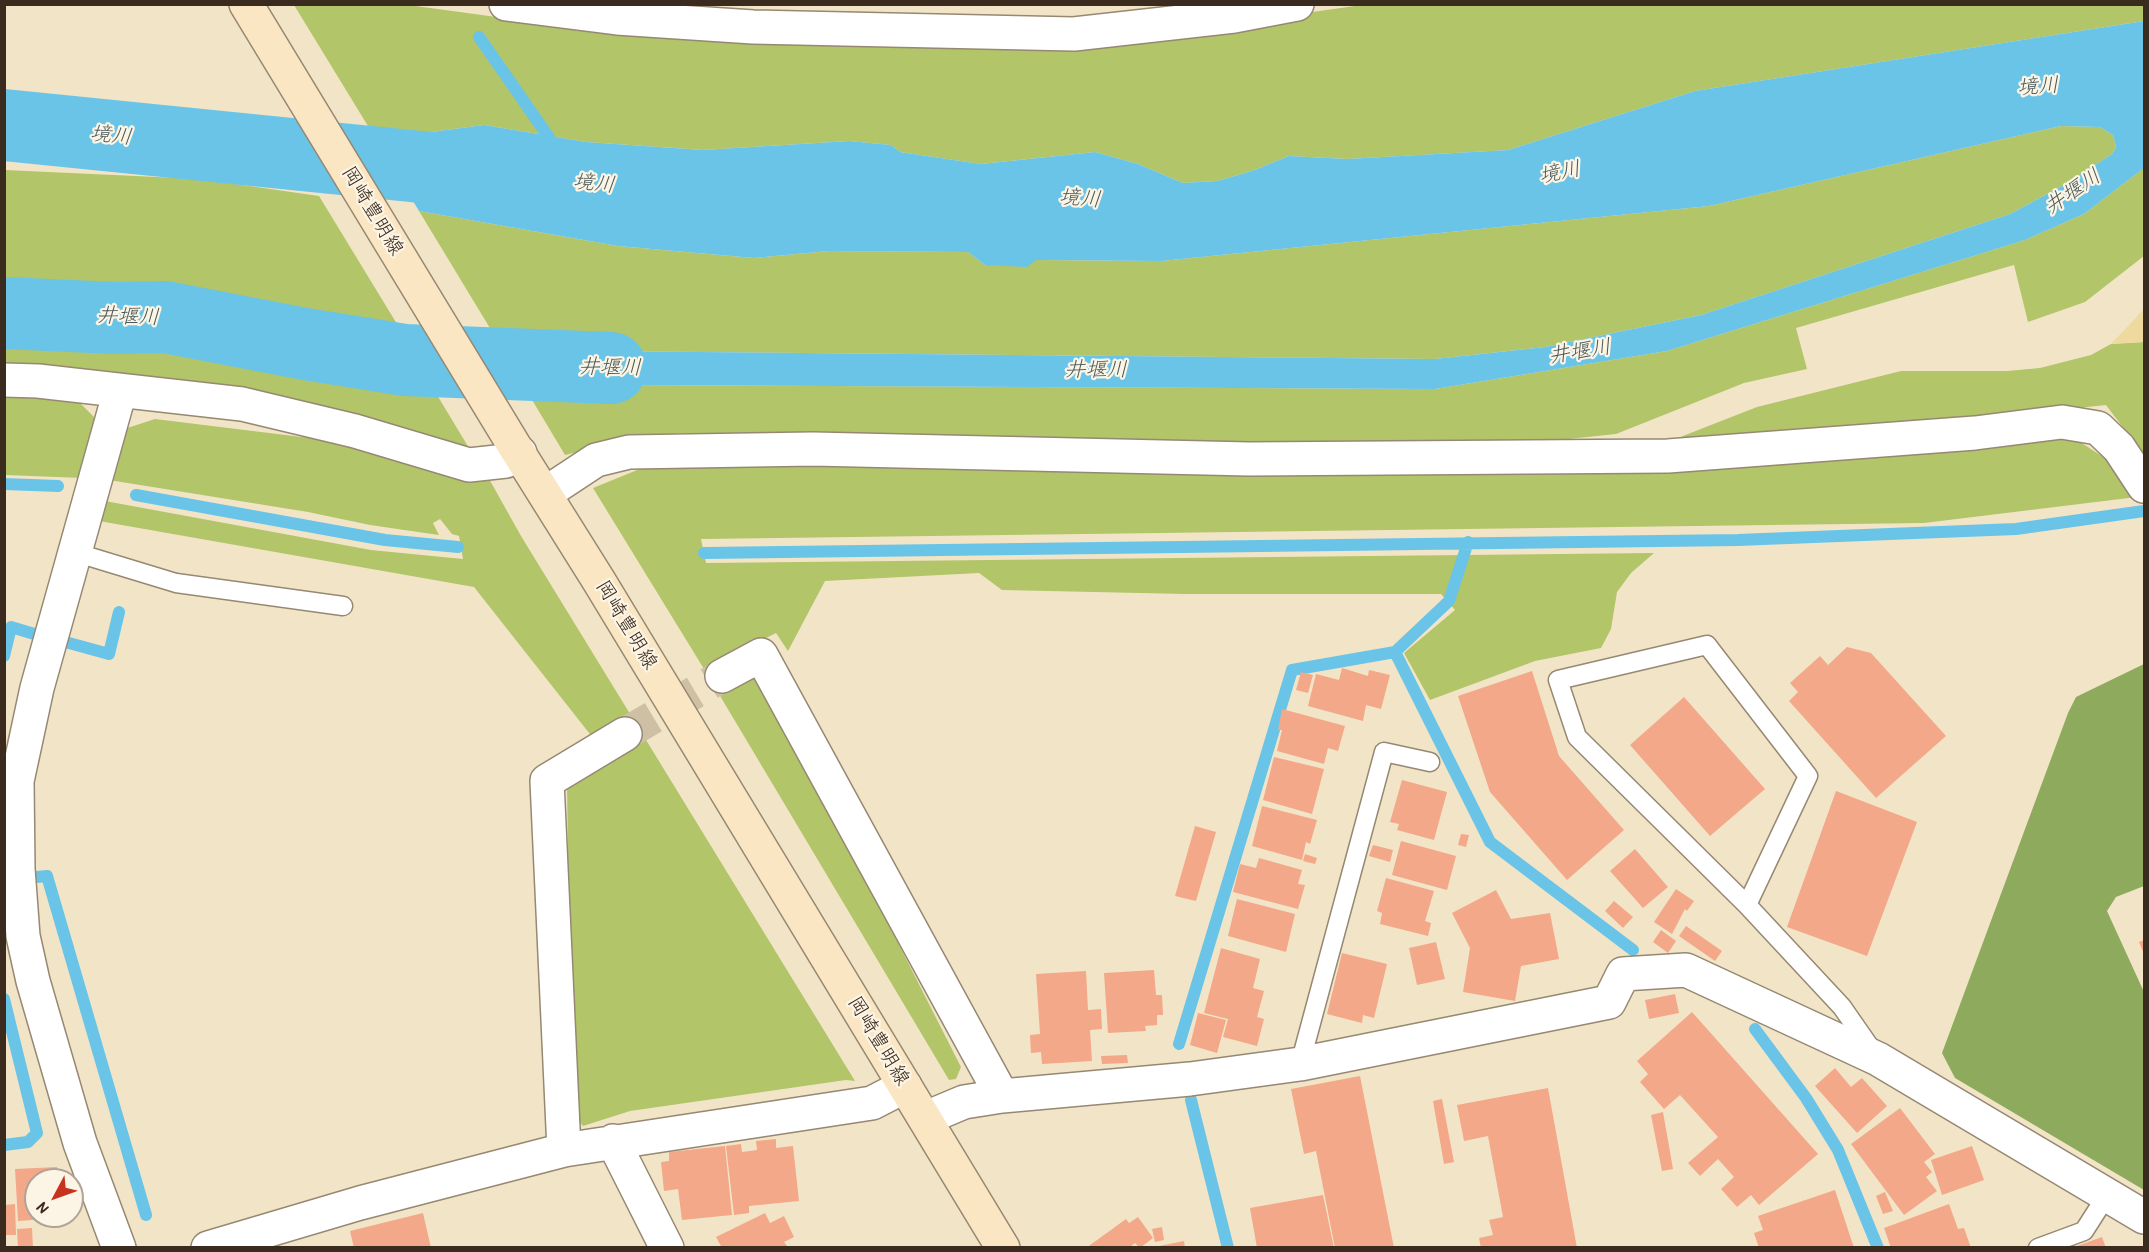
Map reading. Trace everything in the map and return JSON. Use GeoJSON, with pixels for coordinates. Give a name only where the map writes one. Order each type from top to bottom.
{"type":"FeatureCollection","features":[{"type":"Feature","properties":{"kind":"main road","name":"岡崎豊明線"},"geometry":{"type":"LineString","coordinates":[[246,4],[546,493],[1003,1248]]}},
{"type":"Feature","properties":{"kind":"street"},"geometry":{"type":"LineString","coordinates":[[506,4],[617,18],[753,27],[1063,33],[1234,16],[1297,4]]}},
{"type":"Feature","properties":{"kind":"street"},"geometry":{"type":"LineString","coordinates":[[4,380],[38,381],[242,404],[355,431],[470,465],[506,461],[518,450]]}},
{"type":"Feature","properties":{"kind":"street"},"geometry":{"type":"LineString","coordinates":[[118,1248],[81,1143],[33,981],[23,936],[18,869],[16,781],[37,688],[120,391]]}},
{"type":"Feature","properties":{"kind":"street"},"geometry":{"type":"LineString","coordinates":[[546,493],[596,460],[629,452],[813,449],[1249,459],[1668,456],[1975,433],[2062,422],[2098,428],[2119,448],[2145,486]]}},
{"type":"Feature","properties":{"kind":"street"},"geometry":{"type":"LineString","coordinates":[[722,676],[761,655],[1002,1096]]}},
{"type":"Feature","properties":{"kind":"street"},"geometry":{"type":"LineString","coordinates":[[564,1150],[547,781],[625,734]]}},
{"type":"Feature","properties":{"kind":"street"},"geometry":{"type":"LineString","coordinates":[[926,1118],[964,1102],[1002,1096],[1190,1079],[1300,1064],[1609,1002],[1623,974],[1686,970],[1878,1059],[2145,1217]]}},
{"type":"Feature","properties":{"kind":"street"},"geometry":{"type":"LineString","coordinates":[[208,1248],[360,1203],[564,1150],[872,1103],[905,1086]]}},
{"type":"Feature","properties":{"kind":"street"},"geometry":{"type":"LineString","coordinates":[[613,1141],[668,1248]]}},
{"type":"Feature","properties":{"kind":"lane"},"geometry":{"type":"LineString","coordinates":[[74,552],[176,583],[343,606]]}},
{"type":"Feature","properties":{"kind":"lane"},"geometry":{"type":"LineString","coordinates":[[1747,905],[1808,776],[1707,645],[1558,680],[1577,737],[1747,905],[1842,1007],[1878,1059]]}},
{"type":"Feature","properties":{"kind":"lane"},"geometry":{"type":"LineString","coordinates":[[1300,1064],[1384,752],[1430,762]]}},
{"type":"Feature","properties":{"kind":"lane"},"geometry":{"type":"LineString","coordinates":[[2038,1248],[2084,1231],[2107,1195]]}},
{"type":"Feature","properties":{"kind":"green space"},"geometry":{"type":"Polygon","coordinates":[[[1369,4],[2144,4],[2144,21],[1695,91],[1508,150],[1347,159],[1289,156],[1252,171],[1217,181],[1183,183],[1138,164],[1095,152],[981,164],[900,152],[891,145],[849,141],[703,150],[586,142],[484,125],[416,134],[371,131],[294,5],[408,5],[622,34],[1135,37],[1369,4]]]}},
{"type":"Feature","properties":{"kind":"green space"},"geometry":{"type":"Polygon","coordinates":[[[2061,126],[2100,127],[2113,135],[2116,147],[2112,154],[2064,185],[2010,214],[1701,315],[1545,347],[1435,359],[594,351],[502,348],[419,211],[618,246],[754,258],[829,251],[968,252],[985,265],[1036,260],[1161,261],[1709,206],[2061,126]]]}},
{"type":"Feature","properties":{"kind":"green space"},"geometry":{"type":"Polygon","coordinates":[[[2144,168],[2144,256],[2085,302],[2028,322],[2014,265],[1796,328],[1807,369],[1744,383],[1616,434],[1502,446],[682,433],[642,437],[565,455],[519,378],[625,385],[1435,389],[1667,351],[2025,240],[2084,214],[2144,168]]]}},
{"type":"Feature","properties":{"kind":"green space"},"geometry":{"type":"Polygon","coordinates":[[[5,170],[201,179],[319,196],[408,342],[350,336],[215,310],[142,299],[5,294],[5,170]]]}},
{"type":"Feature","properties":{"kind":"green space"},"geometry":{"type":"Polygon","coordinates":[[[5,321],[107,325],[283,355],[359,371],[425,375],[475,458],[200,385],[92,370],[75,376],[5,371],[5,321]]]}},
{"type":"Feature","properties":{"kind":"green space"},"geometry":{"type":"Polygon","coordinates":[[[2144,342],[2144,455],[2106,405],[1816,436],[1665,443],[1757,407],[1901,371],[2007,371],[2040,368],[2091,355],[2111,344],[2144,342]]]}},
{"type":"Feature","properties":{"kind":"green space"},"geometry":{"type":"Polygon","coordinates":[[[5,395],[48,395],[78,401],[99,422],[83,478],[5,475],[5,395]]]}},
{"type":"Feature","properties":{"kind":"green space"},"geometry":{"type":"Polygon","coordinates":[[[155,419],[310,438],[357,441],[488,477],[521,536],[855,1081],[846,1080],[630,1111],[583,1126],[572,1113],[567,785],[593,738],[474,587],[99,521],[105,501],[371,550],[463,559],[459,536],[452,534],[440,519],[433,523],[439,535],[109,480],[121,430],[155,419]]]}},
{"type":"Feature","properties":{"kind":"green space"},"geometry":{"type":"Polygon","coordinates":[[[2066,433],[2108,460],[2137,497],[1924,523],[701,539],[706,563],[1654,553],[1631,573],[1617,592],[1611,629],[1601,648],[1535,661],[1430,700],[1404,653],[1455,610],[1441,594],[1185,594],[1002,590],[979,573],[825,581],[788,651],[776,633],[714,664],[754,671],[763,677],[961,1067],[956,1079],[949,1080],[704,669],[593,488],[652,464],[2066,433]]]}},
{"type":"Feature","properties":{"kind":"green space"},"geometry":{"type":"Polygon","coordinates":[[[2144,664],[2144,886],[2116,897],[2107,911],[2144,992],[2144,1190],[1955,1078],[1942,1053],[2068,713],[2076,697],[2144,664]]]}},
{"type":"Feature","properties":{"kind":"sand"},"geometry":{"type":"Polygon","coordinates":[[[2144,309],[2144,342],[2111,344],[2144,309]]]}},
{"type":"Feature","properties":{"kind":"water"},"geometry":{"type":"Polygon","coordinates":[[[2144,21],[2144,168],[2084,214],[2025,240],[1667,351],[1435,389],[625,385],[519,378],[502,348],[595,351],[1435,359],[1545,347],[1701,315],[2010,214],[2064,185],[2112,154],[2116,147],[2113,135],[2100,127],[2061,126],[1709,206],[1161,261],[1036,260],[1027,267],[985,265],[968,252],[829,251],[754,258],[618,246],[419,211],[371,131],[416,134],[484,125],[586,142],[703,150],[849,141],[891,145],[900,152],[981,164],[1095,152],[1138,164],[1183,183],[1217,181],[1252,171],[1289,156],[1347,159],[1508,150],[1695,91],[2144,21]]]}},
{"type":"Feature","properties":{"kind":"building"},"geometry":{"type":"Polygon","coordinates":[[[1847,647],[1871,653],[1946,736],[1876,798],[1789,701],[1798,692],[1790,683],[1820,656],[1828,665],[1847,647]]]}},
{"type":"Feature","properties":{"kind":"building"},"geometry":{"type":"Polygon","coordinates":[[[1342,668],[1368,676],[1369,670],[1390,675],[1381,709],[1366,705],[1363,721],[1308,706],[1316,674],[1339,680],[1342,668]]]}},
{"type":"Feature","properties":{"kind":"building"},"geometry":{"type":"Polygon","coordinates":[[[1532,671],[1559,756],[1624,830],[1567,880],[1490,792],[1458,696],[1532,671]]]}},
{"type":"Feature","properties":{"kind":"building"},"geometry":{"type":"Polygon","coordinates":[[[1301,672],[1313,675],[1308,693],[1296,690],[1301,672]]]}},
{"type":"Feature","properties":{"kind":"building"},"geometry":{"type":"Polygon","coordinates":[[[1684,697],[1765,789],[1710,836],[1630,745],[1684,697]]]}},
{"type":"Feature","properties":{"kind":"building"},"geometry":{"type":"Polygon","coordinates":[[[1282,709],[1345,726],[1338,751],[1328,748],[1324,764],[1277,751],[1282,730],[1278,730],[1282,709]]]}},
{"type":"Feature","properties":{"kind":"building"},"geometry":{"type":"Polygon","coordinates":[[[1274,757],[1324,769],[1312,814],[1263,800],[1274,757]]]}},
{"type":"Feature","properties":{"kind":"building"},"geometry":{"type":"Polygon","coordinates":[[[1402,780],[1447,792],[1434,840],[1397,830],[1399,824],[1390,822],[1402,780]]]}},
{"type":"Feature","properties":{"kind":"building"},"geometry":{"type":"Polygon","coordinates":[[[1836,791],[1917,822],[1867,956],[1787,927],[1836,791]]]}},
{"type":"Feature","properties":{"kind":"building"},"geometry":{"type":"Polygon","coordinates":[[[1262,806],[1317,820],[1310,844],[1306,842],[1302,860],[1252,846],[1262,806]]]}},
{"type":"Feature","properties":{"kind":"building"},"geometry":{"type":"Polygon","coordinates":[[[1195,826],[1216,832],[1196,901],[1175,896],[1195,826]]]}},
{"type":"Feature","properties":{"kind":"building"},"geometry":{"type":"Polygon","coordinates":[[[1461,834],[1469,835],[1466,847],[1458,845],[1461,834]]]}},
{"type":"Feature","properties":{"kind":"building"},"geometry":{"type":"Polygon","coordinates":[[[1401,841],[1456,856],[1447,890],[1392,875],[1401,841]]]}},
{"type":"Feature","properties":{"kind":"building"},"geometry":{"type":"Polygon","coordinates":[[[1373,845],[1393,850],[1390,862],[1369,856],[1373,845]]]}},
{"type":"Feature","properties":{"kind":"building"},"geometry":{"type":"Polygon","coordinates":[[[1635,849],[1668,887],[1643,908],[1610,871],[1635,849]]]}},
{"type":"Feature","properties":{"kind":"building"},"geometry":{"type":"Polygon","coordinates":[[[1305,854],[1317,858],[1315,864],[1303,861],[1305,854]]]}},
{"type":"Feature","properties":{"kind":"building"},"geometry":{"type":"Polygon","coordinates":[[[1259,858],[1302,870],[1298,884],[1305,885],[1298,909],[1233,892],[1240,864],[1256,868],[1259,858]]]}},
{"type":"Feature","properties":{"kind":"building"},"geometry":{"type":"Polygon","coordinates":[[[1386,878],[1434,891],[1425,921],[1431,923],[1428,936],[1380,924],[1382,913],[1377,911],[1386,878]]]}},
{"type":"Feature","properties":{"kind":"building"},"geometry":{"type":"Polygon","coordinates":[[[1676,889],[1694,901],[1687,911],[1685,909],[1672,934],[1654,922],[1676,889]]]}},
{"type":"Feature","properties":{"kind":"building"},"geometry":{"type":"Polygon","coordinates":[[[1496,890],[1511,919],[1550,913],[1559,959],[1521,966],[1515,1001],[1463,992],[1470,948],[1452,913],[1496,890]]]}},
{"type":"Feature","properties":{"kind":"building"},"geometry":{"type":"Polygon","coordinates":[[[1237,899],[1295,914],[1286,952],[1228,936],[1237,899]]]}},
{"type":"Feature","properties":{"kind":"building"},"geometry":{"type":"Polygon","coordinates":[[[1614,901],[1633,917],[1623,928],[1605,911],[1614,901]]]}},
{"type":"Feature","properties":{"kind":"building"},"geometry":{"type":"Polygon","coordinates":[[[1686,926],[1722,951],[1715,961],[1679,936],[1686,926]]]}},
{"type":"Feature","properties":{"kind":"building"},"geometry":{"type":"Polygon","coordinates":[[[1661,930],[1676,941],[1668,953],[1653,942],[1661,930]]]}},
{"type":"Feature","properties":{"kind":"building"},"geometry":{"type":"Polygon","coordinates":[[[2144,940],[2144,954],[2139,942],[2144,940]]]}},
{"type":"Feature","properties":{"kind":"building"},"geometry":{"type":"Polygon","coordinates":[[[1436,942],[1445,979],[1417,985],[1409,948],[1436,942]]]}},
{"type":"Feature","properties":{"kind":"building"},"geometry":{"type":"Polygon","coordinates":[[[1221,948],[1260,959],[1253,988],[1264,991],[1257,1017],[1264,1019],[1257,1046],[1223,1037],[1228,1019],[1204,1013],[1221,948]]]}},
{"type":"Feature","properties":{"kind":"building"},"geometry":{"type":"Polygon","coordinates":[[[1342,953],[1387,964],[1374,1018],[1363,1015],[1362,1023],[1327,1014],[1342,953]]]}},
{"type":"Feature","properties":{"kind":"building"},"geometry":{"type":"Polygon","coordinates":[[[1154,970],[1156,995],[1162,995],[1163,1015],[1157,1015],[1157,1025],[1145,1026],[1146,1031],[1108,1033],[1104,973],[1154,970]]]}},
{"type":"Feature","properties":{"kind":"building"},"geometry":{"type":"Polygon","coordinates":[[[1086,971],[1088,1010],[1101,1009],[1102,1029],[1090,1030],[1092,1061],[1042,1064],[1041,1052],[1031,1053],[1030,1035],[1040,1034],[1036,974],[1086,971]]]}},
{"type":"Feature","properties":{"kind":"building"},"geometry":{"type":"Polygon","coordinates":[[[1675,994],[1679,1013],[1649,1019],[1645,1000],[1675,994]]]}},
{"type":"Feature","properties":{"kind":"building"},"geometry":{"type":"Polygon","coordinates":[[[1692,1012],[1818,1154],[1759,1205],[1751,1195],[1737,1207],[1721,1189],[1734,1177],[1718,1159],[1700,1176],[1688,1163],[1718,1137],[1680,1095],[1664,1109],[1640,1082],[1648,1074],[1637,1061],[1692,1012]]]}},
{"type":"Feature","properties":{"kind":"building"},"geometry":{"type":"Polygon","coordinates":[[[1198,1013],[1226,1020],[1217,1053],[1190,1045],[1198,1013]]]}},
{"type":"Feature","properties":{"kind":"building"},"geometry":{"type":"Polygon","coordinates":[[[1127,1055],[1128,1063],[1102,1064],[1101,1056],[1127,1055]]]}},
{"type":"Feature","properties":{"kind":"building"},"geometry":{"type":"Polygon","coordinates":[[[1835,1068],[1851,1087],[1862,1078],[1887,1106],[1857,1133],[1815,1086],[1835,1068]]]}},
{"type":"Feature","properties":{"kind":"building"},"geometry":{"type":"Polygon","coordinates":[[[1360,1076],[1394,1248],[1335,1248],[1316,1151],[1304,1154],[1291,1089],[1360,1076]]]}},
{"type":"Feature","properties":{"kind":"building"},"geometry":{"type":"Polygon","coordinates":[[[1548,1088],[1577,1248],[1481,1248],[1479,1238],[1493,1235],[1489,1220],[1503,1217],[1488,1136],[1464,1141],[1457,1105],[1548,1088]]]}},
{"type":"Feature","properties":{"kind":"building"},"geometry":{"type":"Polygon","coordinates":[[[1442,1099],[1454,1162],[1444,1164],[1433,1101],[1442,1099]]]}},
{"type":"Feature","properties":{"kind":"building"},"geometry":{"type":"Polygon","coordinates":[[[1900,1108],[1935,1154],[1924,1162],[1932,1172],[1926,1177],[1937,1191],[1904,1215],[1851,1144],[1900,1108]]]}},
{"type":"Feature","properties":{"kind":"building"},"geometry":{"type":"Polygon","coordinates":[[[1663,1112],[1673,1169],[1662,1171],[1651,1115],[1663,1112]]]}},
{"type":"Feature","properties":{"kind":"building"},"geometry":{"type":"Polygon","coordinates":[[[776,1139],[776,1148],[793,1146],[799,1201],[749,1206],[749,1213],[734,1215],[726,1146],[741,1144],[742,1152],[757,1150],[756,1141],[776,1139]]]}},
{"type":"Feature","properties":{"kind":"building"},"geometry":{"type":"Polygon","coordinates":[[[725,1146],[732,1215],[682,1220],[678,1189],[664,1191],[661,1162],[669,1161],[669,1152],[725,1146]]]}},
{"type":"Feature","properties":{"kind":"building"},"geometry":{"type":"Polygon","coordinates":[[[1972,1146],[1984,1180],[1942,1195],[1931,1160],[1972,1146]]]}},
{"type":"Feature","properties":{"kind":"building"},"geometry":{"type":"Polygon","coordinates":[[[15,1169],[24,1169],[24,1221],[18,1221],[15,1169]]]}},
{"type":"Feature","properties":{"kind":"building"},"geometry":{"type":"Polygon","coordinates":[[[1835,1190],[1854,1248],[1759,1248],[1754,1233],[1763,1230],[1758,1216],[1835,1190]]]}},
{"type":"Feature","properties":{"kind":"building"},"geometry":{"type":"Polygon","coordinates":[[[1885,1192],[1893,1211],[1883,1214],[1876,1196],[1885,1192]]]}},
{"type":"Feature","properties":{"kind":"building"},"geometry":{"type":"Polygon","coordinates":[[[1323,1195],[1334,1248],[1257,1248],[1250,1208],[1323,1195]]]}},
{"type":"Feature","properties":{"kind":"building"},"geometry":{"type":"Polygon","coordinates":[[[15,1204],[16,1235],[4,1235],[4,1205],[15,1204]]]}},
{"type":"Feature","properties":{"kind":"building"},"geometry":{"type":"Polygon","coordinates":[[[1949,1204],[1958,1229],[1964,1228],[1971,1248],[1891,1248],[1884,1228],[1949,1204]]]}},
{"type":"Feature","properties":{"kind":"building"},"geometry":{"type":"Polygon","coordinates":[[[423,1213],[431,1248],[354,1248],[350,1231],[423,1213]]]}},
{"type":"Feature","properties":{"kind":"building"},"geometry":{"type":"Polygon","coordinates":[[[765,1213],[770,1223],[784,1216],[794,1237],[784,1242],[787,1246],[722,1248],[716,1237],[765,1213]]]}},
{"type":"Feature","properties":{"kind":"building"},"geometry":{"type":"Polygon","coordinates":[[[1138,1217],[1153,1238],[1140,1248],[1135,1243],[1129,1248],[1086,1248],[1126,1219],[1129,1223],[1138,1217]]]}},
{"type":"Feature","properties":{"kind":"building"},"geometry":{"type":"Polygon","coordinates":[[[1162,1227],[1164,1240],[1155,1242],[1152,1229],[1162,1227]]]}},
{"type":"Feature","properties":{"kind":"building"},"geometry":{"type":"Polygon","coordinates":[[[32,1228],[33,1248],[18,1248],[17,1229],[32,1228]]]}},
{"type":"Feature","properties":{"kind":"building"},"geometry":{"type":"Polygon","coordinates":[[[2102,1237],[2106,1248],[2074,1248],[2074,1247],[2102,1237]]]}},
{"type":"Feature","properties":{"kind":"building"},"geometry":{"type":"Polygon","coordinates":[[[1184,1241],[1185,1248],[1159,1248],[1159,1246],[1184,1241]]]}},
{"type":"Feature","properties":{"kind":"waterway"},"geometry":{"type":"LineString","coordinates":[[479,37],[557,149]]}},
{"type":"Feature","properties":{"kind":"waterway","name":"境川"},"geometry":{"type":"LineString","coordinates":[[4,125],[490,174]]}},
{"type":"Feature","properties":{"kind":"waterway","name":"井堰川"},"geometry":{"type":"LineString","coordinates":[[4,313],[115,318],[165,317],[305,344],[405,360],[611,368]]}},
{"type":"Feature","properties":{"kind":"waterway"},"geometry":{"type":"LineString","coordinates":[[4,484],[58,486]]}},
{"type":"Feature","properties":{"kind":"waterway"},"geometry":{"type":"LineString","coordinates":[[136,495],[385,540],[458,547]]}},
{"type":"Feature","properties":{"kind":"waterway"},"geometry":{"type":"LineString","coordinates":[[704,553],[1738,540],[2016,529],[2144,511]]}},
{"type":"Feature","properties":{"kind":"waterway"},"geometry":{"type":"LineString","coordinates":[[1468,542],[1449,601],[1395,652],[1490,842],[1633,950]]}},
{"type":"Feature","properties":{"kind":"waterway"},"geometry":{"type":"LineString","coordinates":[[69,643],[109,654],[119,612]]}},
{"type":"Feature","properties":{"kind":"waterway"},"geometry":{"type":"LineString","coordinates":[[4,656],[11,627],[41,636]]}},
{"type":"Feature","properties":{"kind":"waterway"},"geometry":{"type":"LineString","coordinates":[[1179,1044],[1292,670],[1395,652]]}},
{"type":"Feature","properties":{"kind":"waterway"},"geometry":{"type":"LineString","coordinates":[[27,878],[47,876],[146,1215]]}},
{"type":"Feature","properties":{"kind":"waterway"},"geometry":{"type":"LineString","coordinates":[[4,999],[37,1133],[28,1142],[4,1145]]}},
{"type":"Feature","properties":{"kind":"waterway"},"geometry":{"type":"LineString","coordinates":[[1755,1029],[1806,1098],[1838,1150],[1878,1248]]}},
{"type":"Feature","properties":{"kind":"waterway"},"geometry":{"type":"LineString","coordinates":[[1191,1100],[1228,1248]]}},
{"type":"Feature","properties":{"kind":"tunnel"},"geometry":{"type":"LineString","coordinates":[[625,734],[722,676]]}}]}
